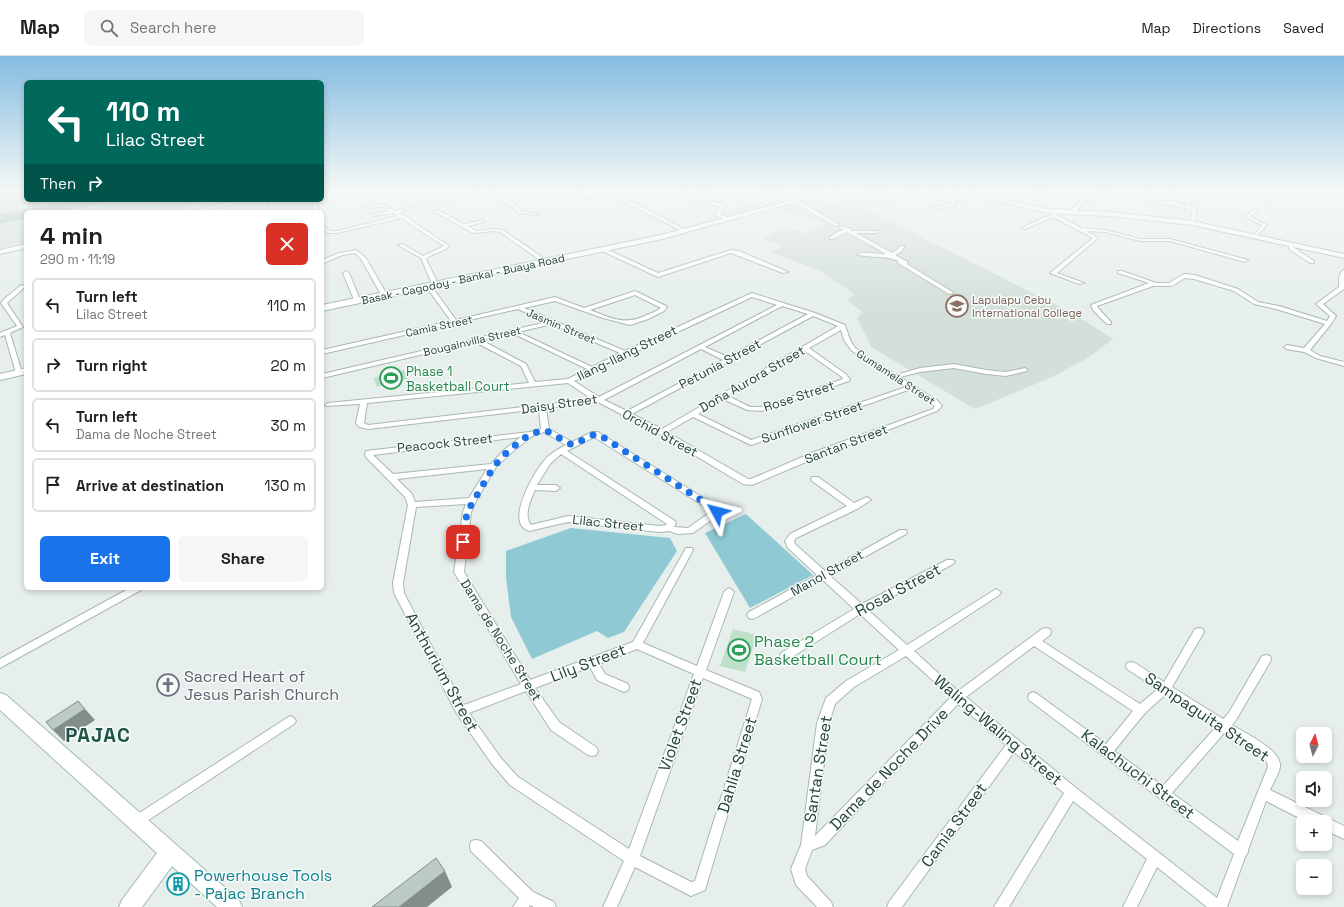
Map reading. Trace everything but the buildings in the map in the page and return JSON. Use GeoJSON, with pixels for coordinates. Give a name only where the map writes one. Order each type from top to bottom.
{"type":"FeatureCollection","features":[{"type":"Feature","properties":{"kind":"street"},"geometry":{"type":"LineString","coordinates":[[326,230],[330,232],[337,232],[347,230]]}},
{"type":"Feature","properties":{"kind":"street"},"geometry":{"type":"LineString","coordinates":[[421,230],[447,246],[444,249],[424,258]]}},
{"type":"Feature","properties":{"kind":"street"},"geometry":{"type":"LineString","coordinates":[[470,230],[475,232],[493,230],[501,231],[546,262]]}},
{"type":"Feature","properties":{"kind":"street","name":"Basak - Cagodoy - Bankal - Buaya Road"},"geometry":{"type":"LineString","coordinates":[[324,308],[604,250],[691,230]]}},
{"type":"Feature","properties":{"kind":"street"},"geometry":{"type":"LineString","coordinates":[[1081,283],[1053,273],[1096,238],[1083,230]]}},
{"type":"Feature","properties":{"kind":"street"},"geometry":{"type":"LineString","coordinates":[[1090,230],[1105,231],[1140,240],[1164,239],[1245,260]]}},
{"type":"Feature","properties":{"kind":"street"},"geometry":{"type":"LineString","coordinates":[[1225,230],[1344,256]]}},
{"type":"Feature","properties":{"kind":"street"},"geometry":{"type":"LineString","coordinates":[[1255,236],[1261,230]]}},
{"type":"Feature","properties":{"kind":"street"},"geometry":{"type":"LineString","coordinates":[[849,231],[904,262],[900,262],[951,293]]}},
{"type":"Feature","properties":{"kind":"street"},"geometry":{"type":"LineString","coordinates":[[832,238],[839,233],[849,231],[876,232]]}},
{"type":"Feature","properties":{"kind":"street"},"geometry":{"type":"LineString","coordinates":[[400,244],[424,258],[431,285],[455,322]]}},
{"type":"Feature","properties":{"kind":"street"},"geometry":{"type":"LineString","coordinates":[[1291,244],[1291,248],[1312,262]]}},
{"type":"Feature","properties":{"kind":"street"},"geometry":{"type":"LineString","coordinates":[[0,252],[24,246]]}},
{"type":"Feature","properties":{"kind":"street"},"geometry":{"type":"LineString","coordinates":[[860,254],[875,256],[890,254],[900,250],[902,246]]}},
{"type":"Feature","properties":{"kind":"street"},"geometry":{"type":"LineString","coordinates":[[604,250],[658,275],[730,251],[738,252],[785,272]]}},
{"type":"Feature","properties":{"kind":"street"},"geometry":{"type":"LineString","coordinates":[[324,261],[341,254],[356,252],[363,258],[384,294]]}},
{"type":"Feature","properties":{"kind":"street"},"geometry":{"type":"LineString","coordinates":[[1120,272],[1154,284],[1170,285],[1181,276],[1195,277],[1236,290],[1256,304],[1275,307],[1329,323]]}},
{"type":"Feature","properties":{"kind":"street"},"geometry":{"type":"LineString","coordinates":[[1306,350],[1329,323],[1332,316],[1319,304],[1342,288],[1342,278],[1344,272]]}},
{"type":"Feature","properties":{"kind":"street"},"geometry":{"type":"LineString","coordinates":[[346,274],[357,300]]}},
{"type":"Feature","properties":{"kind":"street"},"geometry":{"type":"LineString","coordinates":[[1109,323],[1095,309],[1094,305],[1154,284]]}},
{"type":"Feature","properties":{"kind":"street"},"geometry":{"type":"LineString","coordinates":[[0,335],[20,327],[3,301],[23,286]]}},
{"type":"Feature","properties":{"kind":"street"},"geometry":{"type":"LineString","coordinates":[[635,293],[664,307],[662,310],[630,323],[584,310],[635,293]]}},
{"type":"Feature","properties":{"kind":"street","name":"Ilang-Ilang Street"},"geometry":{"type":"LineString","coordinates":[[328,405],[569,381],[594,370],[625,353],[752,295],[782,304]]}},
{"type":"Feature","properties":{"kind":"street","name":"Camia Street"},"geometry":{"type":"LineString","coordinates":[[324,352],[555,299],[584,310]]}},
{"type":"Feature","properties":{"kind":"street"},"geometry":{"type":"LineString","coordinates":[[782,304],[813,314],[842,326]]}},
{"type":"Feature","properties":{"kind":"street","name":"Daisy Street"},"geometry":{"type":"LineString","coordinates":[[364,401],[360,423],[362,426],[368,427],[599,400],[782,304]]}},
{"type":"Feature","properties":{"kind":"street","name":"Jasmin Street"},"geometry":{"type":"LineString","coordinates":[[520,308],[625,353]]}},
{"type":"Feature","properties":{"kind":"street","name":"Petunia Street"},"geometry":{"type":"LineString","coordinates":[[628,414],[813,314]]}},
{"type":"Feature","properties":{"kind":"street","name":"Bougainvilla Street"},"geometry":{"type":"LineString","coordinates":[[324,376],[552,322]]}},
{"type":"Feature","properties":{"kind":"street","name":"Doña Aurora Street"},"geometry":{"type":"LineString","coordinates":[[662,432],[842,326]]}},
{"type":"Feature","properties":{"kind":"street","name":"Gumamela Street"},"geometry":{"type":"LineString","coordinates":[[842,326],[847,340],[853,349],[939,406]]}},
{"type":"Feature","properties":{"kind":"street"},"geometry":{"type":"LineString","coordinates":[[512,331],[594,370]]}},
{"type":"Feature","properties":{"kind":"street"},"geometry":{"type":"LineString","coordinates":[[0,377],[22,372],[7,333]]}},
{"type":"Feature","properties":{"kind":"street"},"geometry":{"type":"LineString","coordinates":[[476,340],[524,365],[533,385]]}},
{"type":"Feature","properties":{"kind":"street"},"geometry":{"type":"LineString","coordinates":[[700,347],[728,360]]}},
{"type":"Feature","properties":{"kind":"street"},"geometry":{"type":"LineString","coordinates":[[1286,347],[1306,350],[1318,356],[1344,364]]}},
{"type":"Feature","properties":{"kind":"street","name":"Rose Street"},"geometry":{"type":"LineString","coordinates":[[723,396],[749,409],[762,409],[847,380],[845,376],[805,348]]}},
{"type":"Feature","properties":{"kind":"street"},"geometry":{"type":"LineString","coordinates":[[894,377],[920,370],[954,366],[1006,374],[1025,370]]}},
{"type":"Feature","properties":{"kind":"street","name":"Orchid Street"},"geometry":{"type":"LineString","coordinates":[[569,381],[599,400],[662,432],[746,482],[752,482]]}},
{"type":"Feature","properties":{"kind":"street","name":"Sunflower Street"},"geometry":{"type":"LineString","coordinates":[[693,414],[750,443],[911,387]]}},
{"type":"Feature","properties":{"kind":"street","name":"Santan Street"},"geometry":{"type":"LineString","coordinates":[[752,482],[817,454],[935,410],[939,406]]}},
{"type":"Feature","properties":{"kind":"street"},"geometry":{"type":"LineString","coordinates":[[542,407],[545,430],[572,445]]}},
{"type":"Feature","properties":{"kind":"street","name":"Peacock Street"},"geometry":{"type":"LineString","coordinates":[[392,477],[369,455],[369,453],[530,434],[545,430]]}},
{"type":"Feature","properties":{"kind":"street","name":"Dama de Noche Street"},"geometry":{"type":"LineString","coordinates":[[530,434],[508,451],[494,466],[472,501],[467,512],[460,572],[528,686],[555,726],[592,751]]}},
{"type":"Feature","properties":{"kind":"street","name":"Lilac Street"},"geometry":{"type":"LineString","coordinates":[[595,434],[715,509],[717,512],[690,531],[670,526],[659,529],[568,519],[529,528],[523,523],[524,511],[531,487],[547,462],[572,445],[595,434]]}},
{"type":"Feature","properties":{"kind":"street"},"geometry":{"type":"LineString","coordinates":[[562,452],[670,526]]}},
{"type":"Feature","properties":{"kind":"street"},"geometry":{"type":"LineString","coordinates":[[392,477],[494,466]]}},
{"type":"Feature","properties":{"kind":"street"},"geometry":{"type":"LineString","coordinates":[[392,477],[409,496],[412,505],[472,501]]}},
{"type":"Feature","properties":{"kind":"street"},"geometry":{"type":"LineString","coordinates":[[815,479],[854,506],[867,500]]}},
{"type":"Feature","properties":{"kind":"street"},"geometry":{"type":"LineString","coordinates":[[531,487],[556,488]]}},
{"type":"Feature","properties":{"kind":"street","name":"Anthurium Street"},"geometry":{"type":"LineString","coordinates":[[412,505],[398,583],[399,592],[461,711],[498,764],[514,781],[632,859]]}},
{"type":"Feature","properties":{"kind":"street","name":"Waling-Waling Street"},"geometry":{"type":"LineString","coordinates":[[854,506],[793,536],[789,541],[791,546],[958,698],[1072,792],[1219,907]]}},
{"type":"Feature","properties":{"kind":"street","name":"Manol Street"},"geometry":{"type":"LineString","coordinates":[[752,615],[903,532]]}},
{"type":"Feature","properties":{"kind":"street","name":"Lily Street"},"geometry":{"type":"LineString","coordinates":[[461,711],[637,645],[689,550]]}},
{"type":"Feature","properties":{"kind":"street","name":"Rosal Street"},"geometry":{"type":"LineString","coordinates":[[784,656],[860,609],[950,562]]}},
{"type":"Feature","properties":{"kind":"street"},"geometry":{"type":"LineString","coordinates":[[0,664],[134,590]]}},
{"type":"Feature","properties":{"kind":"street","name":"Violet Street"},"geometry":{"type":"LineString","coordinates":[[610,907],[632,859],[699,671],[729,592]]}},
{"type":"Feature","properties":{"kind":"street","name":"Santan Street"},"geometry":{"type":"LineString","coordinates":[[826,907],[799,874],[798,869],[807,845],[823,723],[830,701],[850,684],[906,651],[996,593]]}},
{"type":"Feature","properties":{"kind":"street","name":"Dama de Noche Drive"},"geometry":{"type":"LineString","coordinates":[[807,845],[820,840],[958,698],[1046,632]]}},
{"type":"Feature","properties":{"kind":"street"},"geometry":{"type":"LineString","coordinates":[[1107,751],[1141,710],[1166,688],[1199,632]]}},
{"type":"Feature","properties":{"kind":"street"},"geometry":{"type":"LineString","coordinates":[[1034,641],[1141,710]]}},
{"type":"Feature","properties":{"kind":"street","name":"Dahlia Street"},"geometry":{"type":"LineString","coordinates":[[632,859],[691,890],[700,885],[757,699],[755,695],[637,645]]}},
{"type":"Feature","properties":{"kind":"street"},"geometry":{"type":"LineString","coordinates":[[1164,793],[1232,717],[1266,659]]}},
{"type":"Feature","properties":{"kind":"street"},"geometry":{"type":"LineString","coordinates":[[592,661],[601,677],[624,687]]}},
{"type":"Feature","properties":{"kind":"street","name":"Sampaguita Street"},"geometry":{"type":"LineString","coordinates":[[1131,666],[1267,753],[1273,760],[1274,767],[1242,852],[1219,907]]}},
{"type":"Feature","properties":{"kind":"street","name":"Kalachuchi Street"},"geometry":{"type":"LineString","coordinates":[[1033,697],[1242,852]]}},
{"type":"Feature","properties":{"kind":"street"},"geometry":{"type":"LineString","coordinates":[[0,700],[232,907]]}},
{"type":"Feature","properties":{"kind":"street"},"geometry":{"type":"LineString","coordinates":[[137,821],[290,721]]}},
{"type":"Feature","properties":{"kind":"street","name":"Camia Street"},"geometry":{"type":"LineString","coordinates":[[894,907],[1013,744]]}},
{"type":"Feature","properties":{"kind":"street"},"geometry":{"type":"LineString","coordinates":[[1001,907],[1072,792]]}},
{"type":"Feature","properties":{"kind":"street"},"geometry":{"type":"LineString","coordinates":[[1263,793],[1306,815]]}},
{"type":"Feature","properties":{"kind":"street"},"geometry":{"type":"LineString","coordinates":[[1332,827],[1344,833]]}},
{"type":"Feature","properties":{"kind":"street"},"geometry":{"type":"LineString","coordinates":[[476,846],[524,902],[549,907]]}},
{"type":"Feature","properties":{"kind":"street"},"geometry":{"type":"LineString","coordinates":[[128,907],[170,852]]}},
{"type":"Feature","properties":{"kind":"street"},"geometry":{"type":"LineString","coordinates":[[1130,907],[1155,858]]}},
{"type":"Feature","properties":{"kind":"shaded area"},"geometry":{"type":"Polygon","coordinates":[[[0,230],[24,230],[24,243],[0,248],[0,230]]]}},
{"type":"Feature","properties":{"kind":"shaded area","name":"Lapulapu Cebu International College"},"geometry":{"type":"Polygon","coordinates":[[[784,230],[795,230],[806,233],[814,230],[907,230],[1072,313],[1113,339],[1086,359],[1050,378],[975,409],[871,347],[857,318],[863,312],[847,300],[854,294],[821,271],[772,253],[783,246],[764,239],[784,230]]]}},
{"type":"Feature","properties":{"kind":"green space","name":"Phase 1 Basketball Court"},"geometry":{"type":"Polygon","coordinates":[[[404,370],[408,379],[377,387],[373,378],[404,370]]]}},
{"type":"Feature","properties":{"kind":"green space","name":"Phase 2 Basketball Court"},"geometry":{"type":"Polygon","coordinates":[[[733,629],[757,635],[745,672],[720,666],[733,629]]]}},
{"type":"Feature","properties":{"kind":"water"},"geometry":{"type":"Polygon","coordinates":[[[746,514],[813,575],[750,608],[705,533],[746,514]]]}},
{"type":"Feature","properties":{"kind":"water"},"geometry":{"type":"Polygon","coordinates":[[[571,528],[670,538],[677,551],[624,632],[608,638],[597,631],[532,659],[511,617],[506,578],[506,551],[571,528]]]}},
{"type":"Feature","properties":{"kind":"place","name":"Lapulapu Cebu International College"},"geometry":{"type":"Point","coordinates":[957,306]}},
{"type":"Feature","properties":{"kind":"place","name":"Phase 1 Basketball Court"},"geometry":{"type":"Point","coordinates":[391,378]}},
{"type":"Feature","properties":{"kind":"place","name":"Phase 2 Basketball Court"},"geometry":{"type":"Point","coordinates":[739,650]}},
{"type":"Feature","properties":{"kind":"place","name":"Sacred Heart of Jesus Parish Church"},"geometry":{"type":"Point","coordinates":[168,685]}},
{"type":"Feature","properties":{"kind":"place","name":"Powerhouse Tools - Pajac Branch"},"geometry":{"type":"Point","coordinates":[178,884]}},
{"type":"Feature","properties":{"kind":"district","name":"PAJAC"},"geometry":{"type":"Point","coordinates":[98,735]}},
{"type":"Feature","properties":{"kind":"route"},"geometry":{"type":"LineString","coordinates":[[463,542],[467,512],[472,501],[494,466],[508,451],[530,434],[545,430],[572,445],[598,434],[715,509],[717,512]]}}]}
